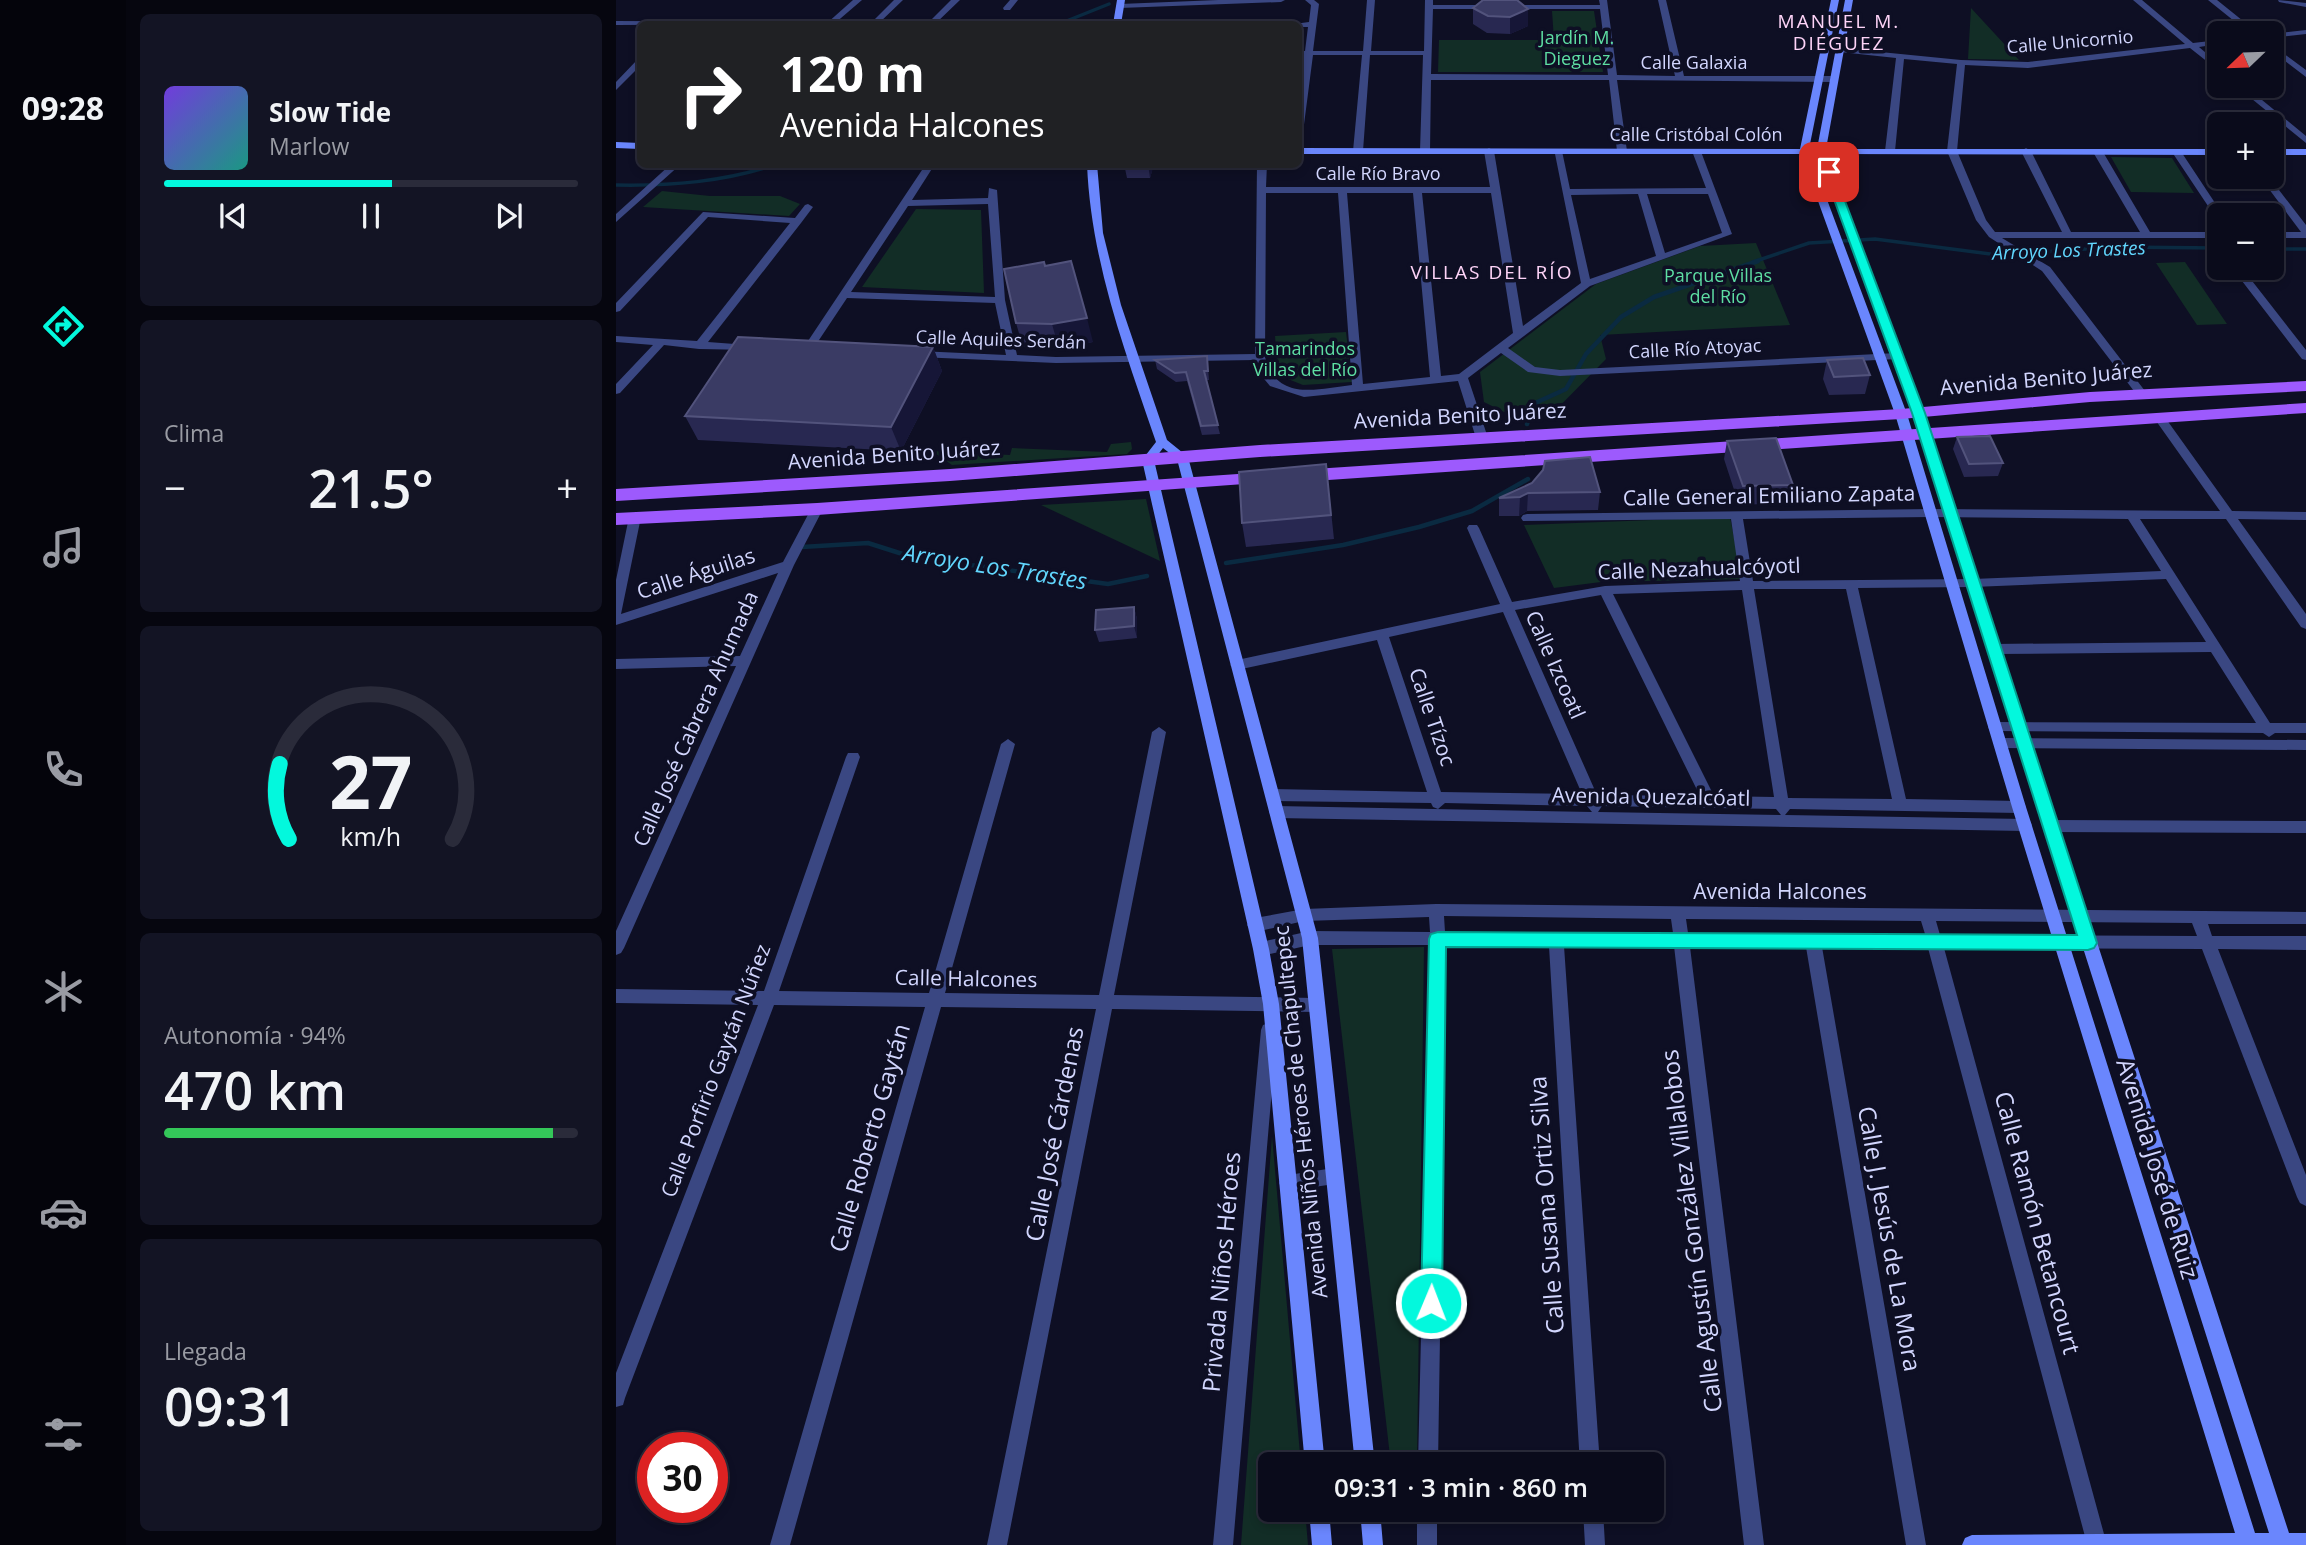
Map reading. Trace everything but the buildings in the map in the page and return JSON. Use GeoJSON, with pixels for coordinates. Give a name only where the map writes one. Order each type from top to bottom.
{"type":"FeatureCollection","features":[{"type":"Feature","properties":{"kind":"main road","name":"Avenida Benito Juárez"},"geometry":{"type":"LineString","coordinates":[[616,495],[1181,457],[1910,413],[2141,393],[2306,386]]}},
{"type":"Feature","properties":{"kind":"main road"},"geometry":{"type":"LineString","coordinates":[[616,519],[817,509],[2306,408]]}},
{"type":"Feature","properties":{"kind":"main road"},"geometry":{"type":"LineString","coordinates":[[1622,430],[1627,455]]}},
{"type":"Feature","properties":{"kind":"street"},"geometry":{"type":"LineString","coordinates":[[834,21],[858,0]]}},
{"type":"Feature","properties":{"kind":"street"},"geometry":{"type":"LineString","coordinates":[[877,21],[899,0]]}},
{"type":"Feature","properties":{"kind":"street"},"geometry":{"type":"LineString","coordinates":[[934,21],[956,0]]}},
{"type":"Feature","properties":{"kind":"street"},"geometry":{"type":"LineString","coordinates":[[1007,8],[1014,0]]}},
{"type":"Feature","properties":{"kind":"street"},"geometry":{"type":"LineString","coordinates":[[1118,21],[1121,3],[1281,0]]}},
{"type":"Feature","properties":{"kind":"street"},"geometry":{"type":"LineString","coordinates":[[1302,111],[1315,4],[1309,0]]}},
{"type":"Feature","properties":{"kind":"street"},"geometry":{"type":"LineString","coordinates":[[1358,151],[1371,0]]}},
{"type":"Feature","properties":{"kind":"street"},"geometry":{"type":"LineString","coordinates":[[1662,0],[1680,78]]}},
{"type":"Feature","properties":{"kind":"street"},"geometry":{"type":"LineString","coordinates":[[1835,0],[1804,151],[1880,356],[1910,413]]}},
{"type":"Feature","properties":{"kind":"street"},"geometry":{"type":"LineString","coordinates":[[1849,0],[1821,151],[1897,356],[1910,413]]}},
{"type":"Feature","properties":{"kind":"street"},"geometry":{"type":"LineString","coordinates":[[2137,0],[2207,58]]}},
{"type":"Feature","properties":{"kind":"street"},"geometry":{"type":"LineString","coordinates":[[2213,0],[2240,21]]}},
{"type":"Feature","properties":{"kind":"street"},"geometry":{"type":"LineString","coordinates":[[2282,0],[2306,5]]}},
{"type":"Feature","properties":{"kind":"street"},"geometry":{"type":"LineString","coordinates":[[1424,151],[1429,4],[1604,4],[1622,151]]}},
{"type":"Feature","properties":{"kind":"street"},"geometry":{"type":"LineString","coordinates":[[2296,4],[2306,11]]}},
{"type":"Feature","properties":{"kind":"street"},"geometry":{"type":"LineString","coordinates":[[616,23],[637,23]]}},
{"type":"Feature","properties":{"kind":"street"},"geometry":{"type":"LineString","coordinates":[[1302,25],[1313,24]]}},
{"type":"Feature","properties":{"kind":"street"},"geometry":{"type":"LineString","coordinates":[[2284,35],[2306,32]]}},
{"type":"Feature","properties":{"kind":"street","name":"Calle Unicornio"},"geometry":{"type":"LineString","coordinates":[[1840,50],[1962,62],[2028,65],[2207,43]]}},
{"type":"Feature","properties":{"kind":"street"},"geometry":{"type":"LineString","coordinates":[[1302,53],[1427,53]]}},
{"type":"Feature","properties":{"kind":"street"},"geometry":{"type":"LineString","coordinates":[[1890,151],[1900,56]]}},
{"type":"Feature","properties":{"kind":"street"},"geometry":{"type":"LineString","coordinates":[[2284,57],[2306,74]]}},
{"type":"Feature","properties":{"kind":"street"},"geometry":{"type":"LineString","coordinates":[[1962,62],[1952,151],[1981,220],[1992,235],[2046,270],[2141,393]]}},
{"type":"Feature","properties":{"kind":"street"},"geometry":{"type":"LineString","coordinates":[[616,87],[637,65]]}},
{"type":"Feature","properties":{"kind":"street","name":"Calle Galaxia"},"geometry":{"type":"LineString","coordinates":[[1427,77],[1834,79]]}},
{"type":"Feature","properties":{"kind":"street"},"geometry":{"type":"LineString","coordinates":[[2255,98],[2306,140]]}},
{"type":"Feature","properties":{"kind":"street"},"geometry":{"type":"LineString","coordinates":[[616,145],[637,146]]}},
{"type":"Feature","properties":{"kind":"street","name":"Calle Cristóbal Colón"},"geometry":{"type":"LineString","coordinates":[[1302,150],[2207,152]]}},
{"type":"Feature","properties":{"kind":"street"},"geometry":{"type":"LineString","coordinates":[[1489,151],[1519,335]]}},
{"type":"Feature","properties":{"kind":"street"},"geometry":{"type":"LineString","coordinates":[[1557,151],[1586,285]]}},
{"type":"Feature","properties":{"kind":"street"},"geometry":{"type":"LineString","coordinates":[[1262,168],[1260,357],[1264,374],[1279,388],[1304,394],[1462,377],[1586,285],[1727,234],[1697,151]]}},
{"type":"Feature","properties":{"kind":"street"},"geometry":{"type":"LineString","coordinates":[[2025,151],[2068,235]]}},
{"type":"Feature","properties":{"kind":"street"},"geometry":{"type":"LineString","coordinates":[[2098,152],[2147,235]]}},
{"type":"Feature","properties":{"kind":"street"},"geometry":{"type":"LineString","coordinates":[[2177,152],[2210,203]]}},
{"type":"Feature","properties":{"kind":"street"},"geometry":{"type":"LineString","coordinates":[[2284,152],[2306,152]]}},
{"type":"Feature","properties":{"kind":"street"},"geometry":{"type":"LineString","coordinates":[[616,219],[673,168]]}},
{"type":"Feature","properties":{"kind":"street"},"geometry":{"type":"LineString","coordinates":[[807,350],[928,168]]}},
{"type":"Feature","properties":{"kind":"street"},"geometry":{"type":"LineString","coordinates":[[1092,168],[1092,196],[1104,257],[1134,360],[1162,442],[1181,457]]}},
{"type":"Feature","properties":{"kind":"street"},"geometry":{"type":"LineString","coordinates":[[2273,189],[2306,233]]}},
{"type":"Feature","properties":{"kind":"street"},"geometry":{"type":"LineString","coordinates":[[992,190],[1000,300],[1012,358]]}},
{"type":"Feature","properties":{"kind":"street","name":"Calle Río Bravo"},"geometry":{"type":"LineString","coordinates":[[1262,190],[1494,190]]}},
{"type":"Feature","properties":{"kind":"street"},"geometry":{"type":"LineString","coordinates":[[1342,190],[1358,388]]}},
{"type":"Feature","properties":{"kind":"street"},"geometry":{"type":"LineString","coordinates":[[1417,190],[1436,379]]}},
{"type":"Feature","properties":{"kind":"street"},"geometry":{"type":"LineString","coordinates":[[1642,191],[1661,256]]}},
{"type":"Feature","properties":{"kind":"street"},"geometry":{"type":"LineString","coordinates":[[1566,192],[1712,191]]}},
{"type":"Feature","properties":{"kind":"street"},"geometry":{"type":"LineString","coordinates":[[905,203],[992,201]]}},
{"type":"Feature","properties":{"kind":"street"},"geometry":{"type":"LineString","coordinates":[[699,346],[808,207]]}},
{"type":"Feature","properties":{"kind":"street"},"geometry":{"type":"LineString","coordinates":[[616,309],[706,214],[797,221]]}},
{"type":"Feature","properties":{"kind":"street"},"geometry":{"type":"LineString","coordinates":[[2284,234],[2306,233]]}},
{"type":"Feature","properties":{"kind":"street"},"geometry":{"type":"LineString","coordinates":[[1992,235],[2207,235]]}},
{"type":"Feature","properties":{"kind":"street"},"geometry":{"type":"LineString","coordinates":[[2246,280],[2306,358]]}},
{"type":"Feature","properties":{"kind":"street"},"geometry":{"type":"LineString","coordinates":[[844,295],[1000,300]]}},
{"type":"Feature","properties":{"kind":"street"},"geometry":{"type":"LineString","coordinates":[[616,339],[767,348]]}},
{"type":"Feature","properties":{"kind":"street"},"geometry":{"type":"LineString","coordinates":[[616,391],[660,342]]}},
{"type":"Feature","properties":{"kind":"street","name":"Calle Río Atoyac"},"geometry":{"type":"LineString","coordinates":[[1501,348],[1532,370],[1560,373],[1897,356]]}},
{"type":"Feature","properties":{"kind":"street"},"geometry":{"type":"LineString","coordinates":[[794,349],[821,351]]}},
{"type":"Feature","properties":{"kind":"street","name":"Calle Aquiles Serdán"},"geometry":{"type":"LineString","coordinates":[[903,354],[1134,360],[1260,357]]}},
{"type":"Feature","properties":{"kind":"street"},"geometry":{"type":"LineString","coordinates":[[1462,377],[1482,438]]}},
{"type":"Feature","properties":{"kind":"street","name":"Avenida José de Ruiz"},"geometry":{"type":"LineString","coordinates":[[1910,413],[1925,434],[2283,1544]]}},
{"type":"Feature","properties":{"kind":"street","name":"Avenida José de Ruiz"},"geometry":{"type":"LineString","coordinates":[[1910,413],[1907,435],[2019,807],[2249,1544]]}},
{"type":"Feature","properties":{"kind":"street"},"geometry":{"type":"LineString","coordinates":[[2160,418],[2306,624]]}},
{"type":"Feature","properties":{"kind":"street"},"geometry":{"type":"LineString","coordinates":[[1148,460],[1162,442]]}},
{"type":"Feature","properties":{"kind":"street","name":"Avenida Niños Héroes de Chapultepec"},"geometry":{"type":"LineString","coordinates":[[1181,457],[1310,938],[1364,1452]]}},
{"type":"Feature","properties":{"kind":"street","name":"Avenida Niños Héroes de Chapultepec"},"geometry":{"type":"LineString","coordinates":[[1148,460],[1261,949],[1271,1004],[1314,1452]]}},
{"type":"Feature","properties":{"kind":"street","name":"Calle José Cabrera Ahumada"},"geometry":{"type":"LineString","coordinates":[[617,944],[817,509]]}},
{"type":"Feature","properties":{"kind":"street","name":"Calle General Emiliano Zapata"},"geometry":{"type":"LineString","coordinates":[[1527,518],[1931,513],[2306,516]]}},
{"type":"Feature","properties":{"kind":"street"},"geometry":{"type":"LineString","coordinates":[[1736,514],[1785,821]]}},
{"type":"Feature","properties":{"kind":"street"},"geometry":{"type":"LineString","coordinates":[[2131,514],[2277,745]]}},
{"type":"Feature","properties":{"kind":"street"},"geometry":{"type":"LineString","coordinates":[[616,611],[635,517]]}},
{"type":"Feature","properties":{"kind":"street","name":"Calle Izcoatl"},"geometry":{"type":"LineString","coordinates":[[1473,528],[1600,817]]}},
{"type":"Feature","properties":{"kind":"street","name":"Calle Águilas"},"geometry":{"type":"LineString","coordinates":[[616,620],[789,565]]}},
{"type":"Feature","properties":{"kind":"street","name":"Calle Nezahualcóyotl"},"geometry":{"type":"LineString","coordinates":[[1237,665],[1507,607],[1605,590],[1747,585],[1973,583],[2169,575]]}},
{"type":"Feature","properties":{"kind":"street"},"geometry":{"type":"LineString","coordinates":[[1851,585],[1900,805]]}},
{"type":"Feature","properties":{"kind":"street"},"geometry":{"type":"LineString","coordinates":[[1605,590],[1710,802]]}},
{"type":"Feature","properties":{"kind":"street","name":"Calle Tízoc"},"geometry":{"type":"LineString","coordinates":[[1381,633],[1442,815]]}},
{"type":"Feature","properties":{"kind":"street"},"geometry":{"type":"LineString","coordinates":[[1994,649],[2215,647]]}},
{"type":"Feature","properties":{"kind":"street"},"geometry":{"type":"LineString","coordinates":[[616,664],[746,661]]}},
{"type":"Feature","properties":{"kind":"street"},"geometry":{"type":"LineString","coordinates":[[1995,727],[2306,728]]}},
{"type":"Feature","properties":{"kind":"street","name":"Calle José Cárdenas"},"geometry":{"type":"LineString","coordinates":[[997,1545],[1159,732]]}},
{"type":"Feature","properties":{"kind":"street"},"geometry":{"type":"LineString","coordinates":[[2000,743],[2306,745]]}},
{"type":"Feature","properties":{"kind":"street","name":"Calle Roberto Gaytán"},"geometry":{"type":"LineString","coordinates":[[780,1545],[1008,744]]}},
{"type":"Feature","properties":{"kind":"street","name":"Calle Porfirio Gaytán Núñez"},"geometry":{"type":"LineString","coordinates":[[616,1398],[769,998],[853,757]]}},
{"type":"Feature","properties":{"kind":"street","name":"Avenida Quezalcóatl"},"geometry":{"type":"LineString","coordinates":[[1272,795],[2019,807]]}},
{"type":"Feature","properties":{"kind":"street","name":"Avenida Quezalcóatl"},"geometry":{"type":"LineString","coordinates":[[1276,812],[2025,825]]}},
{"type":"Feature","properties":{"kind":"street"},"geometry":{"type":"LineString","coordinates":[[2050,826],[2306,827]]}},
{"type":"Feature","properties":{"kind":"street"},"geometry":{"type":"LineString","coordinates":[[1428,1452],[1438,939],[1436,910]]}},
{"type":"Feature","properties":{"kind":"street","name":"Avenida Halcones"},"geometry":{"type":"LineString","coordinates":[[1255,925],[1304,915],[1436,910],[2306,918]]}},
{"type":"Feature","properties":{"kind":"street","name":"Calle Agustín González Villalobos"},"geometry":{"type":"LineString","coordinates":[[1678,912],[1754,1545]]}},
{"type":"Feature","properties":{"kind":"street","name":"Calle Ramón Betancourt"},"geometry":{"type":"LineString","coordinates":[[1927,914],[2097,1544]]}},
{"type":"Feature","properties":{"kind":"street"},"geometry":{"type":"LineString","coordinates":[[2197,916],[2306,1198]]}},
{"type":"Feature","properties":{"kind":"street"},"geometry":{"type":"LineString","coordinates":[[1261,949],[1310,938],[2306,943]]}},
{"type":"Feature","properties":{"kind":"street","name":"Calle Susana Ortiz Silva"},"geometry":{"type":"LineString","coordinates":[[1556,941],[1589,1452]]}},
{"type":"Feature","properties":{"kind":"street","name":"Calle J. Jesús de La Mora"},"geometry":{"type":"LineString","coordinates":[[1813,942],[1916,1545]]}},
{"type":"Feature","properties":{"kind":"street","name":"Calle Halcones"},"geometry":{"type":"LineString","coordinates":[[616,996],[1316,1005]]}},
{"type":"Feature","properties":{"kind":"street","name":"Privada Niños Héroes"},"geometry":{"type":"LineString","coordinates":[[1223,1545],[1271,1004]]}},
{"type":"Feature","properties":{"kind":"street"},"geometry":{"type":"LineString","coordinates":[[1288,1183],[1334,1176]]}},
{"type":"Feature","properties":{"kind":"street"},"geometry":{"type":"LineString","coordinates":[[1320,1522],[1322,1545]]}},
{"type":"Feature","properties":{"kind":"street"},"geometry":{"type":"LineString","coordinates":[[1371,1522],[1373,1545]]}},
{"type":"Feature","properties":{"kind":"street"},"geometry":{"type":"LineString","coordinates":[[1427,1522],[1427,1545]]}},
{"type":"Feature","properties":{"kind":"street"},"geometry":{"type":"LineString","coordinates":[[1594,1522],[1595,1545]]}},
{"type":"Feature","properties":{"kind":"street"},"geometry":{"type":"LineString","coordinates":[[1972,1545],[2306,1543]]}},
{"type":"Feature","properties":{"kind":"green space"},"geometry":{"type":"Polygon","coordinates":[[[1971,8],[2019,60],[1968,59],[1971,8]]]}},
{"type":"Feature","properties":{"kind":"green space","name":"Jardín M. Dieguez"},"geometry":{"type":"Polygon","coordinates":[[[1552,11],[1594,11],[1603,72],[1438,72],[1439,40],[1554,40],[1552,11]]]}},
{"type":"Feature","properties":{"kind":"green space"},"geometry":{"type":"Polygon","coordinates":[[[2111,157],[2172,158],[2194,193],[2131,192],[2111,157]]]}},
{"type":"Feature","properties":{"kind":"green space"},"geometry":{"type":"Polygon","coordinates":[[[662,191],[710,196],[780,196],[800,204],[789,216],[643,207],[662,191]]]}},
{"type":"Feature","properties":{"kind":"green space"},"geometry":{"type":"Polygon","coordinates":[[[916,209],[981,210],[984,293],[862,287],[916,209]]]}},
{"type":"Feature","properties":{"kind":"green space","name":"Parque Villas del Río"},"geometry":{"type":"Polygon","coordinates":[[[1756,243],[1790,325],[1600,335],[1606,359],[1548,418],[1504,412],[1484,402],[1480,372],[1596,284],[1700,246],[1756,243]]]}},
{"type":"Feature","properties":{"kind":"green space"},"geometry":{"type":"Polygon","coordinates":[[[2185,262],[2227,324],[2197,325],[2156,263],[2185,262]]]}},
{"type":"Feature","properties":{"kind":"green space","name":"Tamarindos Villas del Río"},"geometry":{"type":"Polygon","coordinates":[[[1346,332],[1352,382],[1303,385],[1278,375],[1275,336],[1346,332]]]}},
{"type":"Feature","properties":{"kind":"green space"},"geometry":{"type":"Polygon","coordinates":[[[1131,442],[1132,449],[1127,454],[952,465],[932,451],[1010,455],[1012,448],[1107,452],[1111,444],[1131,442]]]}},
{"type":"Feature","properties":{"kind":"green space"},"geometry":{"type":"Polygon","coordinates":[[[1146,499],[1160,561],[1041,505],[1146,499]]]}},
{"type":"Feature","properties":{"kind":"green space"},"geometry":{"type":"Polygon","coordinates":[[[1730,517],[1742,579],[1601,582],[1554,588],[1524,525],[1730,517]]]}},
{"type":"Feature","properties":{"kind":"green space"},"geometry":{"type":"Polygon","coordinates":[[[1424,947],[1417,1452],[1390,1452],[1332,949],[1424,947]]]}},
{"type":"Feature","properties":{"kind":"green space"},"geometry":{"type":"Polygon","coordinates":[[[1272,1136],[1300,1452],[1258,1452],[1258,1522],[1306,1522],[1308,1545],[1241,1545],[1272,1136]]]}},
{"type":"Feature","properties":{"kind":"waterway"},"geometry":{"type":"LineString","coordinates":[[1066,21],[1109,4]]}},
{"type":"Feature","properties":{"kind":"waterway"},"geometry":{"type":"LineString","coordinates":[[616,185],[697,182],[764,168]]}},
{"type":"Feature","properties":{"kind":"waterway","name":"Arroyo Los Trastes"},"geometry":{"type":"LineString","coordinates":[[1753,262],[1809,243],[1875,239],[1998,255],[2115,247],[2207,248]]}},
{"type":"Feature","properties":{"kind":"waterway","name":"Arroyo Los Trastes"},"geometry":{"type":"LineString","coordinates":[[2284,249],[2306,249]]}},
{"type":"Feature","properties":{"kind":"waterway","name":"Arroyo Los Trastes"},"geometry":{"type":"LineString","coordinates":[[1527,424],[1533,404],[1566,389],[1586,354],[1621,317],[1654,297],[1758,261]]}},
{"type":"Feature","properties":{"kind":"waterway","name":"Arroyo Los Trastes"},"geometry":{"type":"LineString","coordinates":[[1226,563],[1343,545],[1419,527],[1472,511],[1528,479]]}},
{"type":"Feature","properties":{"kind":"waterway","name":"Arroyo Los Trastes"},"geometry":{"type":"LineString","coordinates":[[802,547],[868,543],[912,557],[1108,584],[1147,576]]}},
{"type":"Feature","properties":{"kind":"district","name":"MANUEL M. DIÉGUEZ"},"geometry":{"type":"Point","coordinates":[1839,32]}},
{"type":"Feature","properties":{"kind":"district","name":"VILLAS DEL RÍO"},"geometry":{"type":"Point","coordinates":[1492,272]}},
{"type":"Feature","properties":{"kind":"route"},"geometry":{"type":"LineString","coordinates":[[1431,1303],[1438,939],[2088,943],[1919,413],[1829,172]]}}]}
